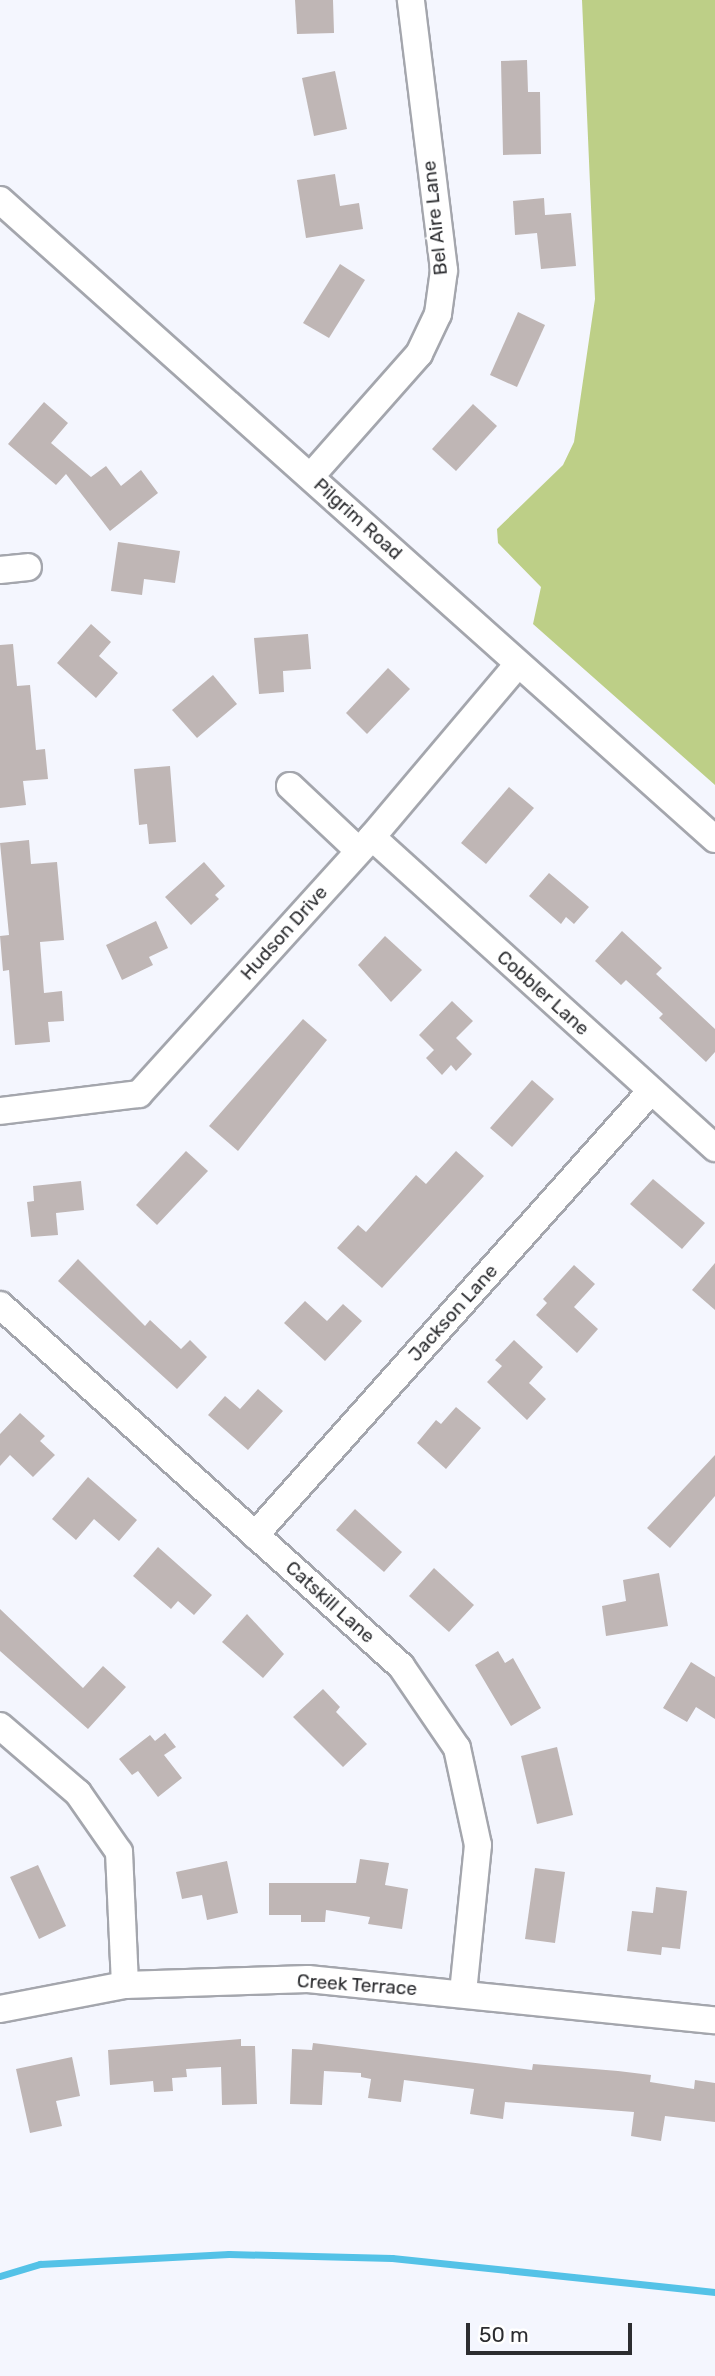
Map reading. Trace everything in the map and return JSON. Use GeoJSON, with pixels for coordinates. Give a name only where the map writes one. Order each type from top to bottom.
{"type":"FeatureCollection","features":[{"type":"Feature","properties":{"kind":"street","name":"Bel Aire Lane"},"geometry":{"type":"LineString","coordinates":[[311,476],[419,354],[438,314],[444,270],[411,0]]}},
{"type":"Feature","properties":{"kind":"street","name":"Pilgrim Road"},"geometry":{"type":"LineString","coordinates":[[0,200],[715,839]]}},
{"type":"Feature","properties":{"kind":"street"},"geometry":{"type":"LineString","coordinates":[[0,570],[27,567]]}},
{"type":"Feature","properties":{"kind":"street","name":"Hudson Drive"},"geometry":{"type":"LineString","coordinates":[[0,1111],[139,1094],[365,844],[518,664]]}},
{"type":"Feature","properties":{"kind":"street","name":"Cobbler Lane"},"geometry":{"type":"LineString","coordinates":[[290,786],[365,844],[715,1149]]}},
{"type":"Feature","properties":{"kind":"street","name":"Jackson Lane"},"geometry":{"type":"LineString","coordinates":[[255,1535],[651,1091]]}},
{"type":"Feature","properties":{"kind":"street","name":"Catskill Lane"},"geometry":{"type":"LineString","coordinates":[[0,1305],[401,1666],[457,1748],[478,1845],[463,1993]]}},
{"type":"Feature","properties":{"kind":"street"},"geometry":{"type":"LineString","coordinates":[[0,1726],[78,1793],[119,1852],[125,1985]]}},
{"type":"Feature","properties":{"kind":"street","name":"Creek Terrace"},"geometry":{"type":"LineString","coordinates":[[0,2009],[125,1985],[309,1979],[715,2020]]}},
{"type":"Feature","properties":{"kind":"green space"},"geometry":{"type":"Polygon","coordinates":[[[582,0],[715,0],[715,785],[533,624],[541,587],[498,543],[497,529],[563,465],[574,442],[595,299],[582,0]]]}},
{"type":"Feature","properties":{"kind":"building"},"geometry":{"type":"Polygon","coordinates":[[[295,0],[333,0],[334,33],[297,34],[295,0]]]}},
{"type":"Feature","properties":{"kind":"building"},"geometry":{"type":"Polygon","coordinates":[[[527,60],[528,92],[540,92],[541,154],[503,155],[501,61],[527,60]]]}},
{"type":"Feature","properties":{"kind":"building"},"geometry":{"type":"Polygon","coordinates":[[[335,71],[347,129],[314,136],[302,78],[335,71]]]}},
{"type":"Feature","properties":{"kind":"building"},"geometry":{"type":"Polygon","coordinates":[[[335,174],[340,206],[359,203],[363,229],[306,238],[297,180],[335,174]]]}},
{"type":"Feature","properties":{"kind":"building"},"geometry":{"type":"Polygon","coordinates":[[[544,198],[545,215],[571,213],[576,266],[541,269],[537,233],[515,235],[513,201],[544,198]]]}},
{"type":"Feature","properties":{"kind":"building"},"geometry":{"type":"Polygon","coordinates":[[[340,264],[365,280],[329,338],[303,323],[340,264]]]}},
{"type":"Feature","properties":{"kind":"building"},"geometry":{"type":"Polygon","coordinates":[[[518,312],[545,325],[517,387],[490,375],[518,312]]]}},
{"type":"Feature","properties":{"kind":"building"},"geometry":{"type":"Polygon","coordinates":[[[44,402],[68,423],[51,443],[91,477],[106,466],[121,486],[141,470],[158,493],[110,531],[66,474],[56,485],[8,444],[44,402]]]}},
{"type":"Feature","properties":{"kind":"building"},"geometry":{"type":"Polygon","coordinates":[[[473,404],[497,426],[456,471],[432,449],[473,404]]]}},
{"type":"Feature","properties":{"kind":"building"},"geometry":{"type":"Polygon","coordinates":[[[118,542],[180,551],[175,583],[144,579],[142,595],[111,591],[118,542]]]}},
{"type":"Feature","properties":{"kind":"building"},"geometry":{"type":"Polygon","coordinates":[[[91,624],[111,642],[99,656],[118,673],[96,698],[57,663],[91,624]]]}},
{"type":"Feature","properties":{"kind":"building"},"geometry":{"type":"Polygon","coordinates":[[[308,634],[311,669],[283,671],[284,692],[259,694],[254,638],[308,634]]]}},
{"type":"Feature","properties":{"kind":"building"},"geometry":{"type":"Polygon","coordinates":[[[13,644],[17,686],[30,685],[36,750],[45,749],[48,779],[23,781],[26,805],[0,808],[0,645],[13,644]]]}},
{"type":"Feature","properties":{"kind":"building"},"geometry":{"type":"Polygon","coordinates":[[[388,668],[410,689],[367,734],[346,713],[388,668]]]}},
{"type":"Feature","properties":{"kind":"building"},"geometry":{"type":"Polygon","coordinates":[[[213,675],[237,704],[197,738],[172,710],[213,675]]]}},
{"type":"Feature","properties":{"kind":"building"},"geometry":{"type":"Polygon","coordinates":[[[170,766],[176,842],[149,844],[147,824],[139,825],[134,769],[170,766]]]}},
{"type":"Feature","properties":{"kind":"building"},"geometry":{"type":"Polygon","coordinates":[[[509,787],[534,808],[486,864],[461,843],[509,787]]]}},
{"type":"Feature","properties":{"kind":"building"},"geometry":{"type":"Polygon","coordinates":[[[29,840],[31,864],[57,862],[64,940],[40,942],[44,993],[62,991],[64,1021],[48,1022],[50,1042],[15,1045],[9,970],[3,971],[0,936],[9,935],[0,843],[29,840]]]}},
{"type":"Feature","properties":{"kind":"building"},"geometry":{"type":"Polygon","coordinates":[[[204,862],[225,886],[215,895],[219,899],[191,925],[165,897],[204,862]]]}},
{"type":"Feature","properties":{"kind":"building"},"geometry":{"type":"Polygon","coordinates":[[[549,873],[589,907],[574,924],[566,917],[561,924],[529,896],[549,873]]]}},
{"type":"Feature","properties":{"kind":"building"},"geometry":{"type":"Polygon","coordinates":[[[156,921],[168,948],[149,957],[153,965],[122,980],[106,945],[156,921]]]}},
{"type":"Feature","properties":{"kind":"building"},"geometry":{"type":"Polygon","coordinates":[[[622,931],[662,968],[656,974],[715,1029],[715,1052],[706,1062],[659,1018],[663,1014],[626,980],[621,985],[595,961],[622,931]]]}},
{"type":"Feature","properties":{"kind":"building"},"geometry":{"type":"Polygon","coordinates":[[[385,936],[422,970],[391,1002],[358,965],[385,936]]]}},
{"type":"Feature","properties":{"kind":"building"},"geometry":{"type":"Polygon","coordinates":[[[452,1001],[473,1021],[456,1038],[472,1054],[456,1071],[451,1065],[442,1075],[426,1058],[434,1050],[419,1035],[452,1001]]]}},
{"type":"Feature","properties":{"kind":"building"},"geometry":{"type":"Polygon","coordinates":[[[303,1019],[327,1040],[238,1151],[209,1126],[303,1019]]]}},
{"type":"Feature","properties":{"kind":"building"},"geometry":{"type":"Polygon","coordinates":[[[532,1080],[554,1099],[512,1147],[490,1128],[532,1080]]]}},
{"type":"Feature","properties":{"kind":"building"},"geometry":{"type":"Polygon","coordinates":[[[186,1151],[208,1171],[157,1225],[136,1205],[186,1151]]]}},
{"type":"Feature","properties":{"kind":"building"},"geometry":{"type":"Polygon","coordinates":[[[456,1151],[484,1176],[382,1288],[337,1248],[358,1225],[366,1232],[416,1175],[426,1184],[456,1151]]]}},
{"type":"Feature","properties":{"kind":"building"},"geometry":{"type":"Polygon","coordinates":[[[653,1179],[705,1223],[682,1249],[630,1204],[653,1179]]]}},
{"type":"Feature","properties":{"kind":"building"},"geometry":{"type":"Polygon","coordinates":[[[81,1181],[84,1210],[56,1213],[58,1235],[31,1237],[27,1202],[34,1201],[33,1186],[81,1181]]]}},
{"type":"Feature","properties":{"kind":"building"},"geometry":{"type":"Polygon","coordinates":[[[78,1259],[145,1326],[150,1320],[181,1349],[190,1340],[207,1357],[177,1389],[58,1281],[78,1259]]]}},
{"type":"Feature","properties":{"kind":"building"},"geometry":{"type":"Polygon","coordinates":[[[715,1263],[715,1310],[692,1290],[715,1263]]]}},
{"type":"Feature","properties":{"kind":"building"},"geometry":{"type":"Polygon","coordinates":[[[574,1265],[595,1284],[574,1307],[598,1329],[577,1353],[536,1315],[547,1303],[543,1299],[574,1265]]]}},
{"type":"Feature","properties":{"kind":"building"},"geometry":{"type":"Polygon","coordinates":[[[305,1301],[327,1321],[343,1304],[362,1321],[325,1361],[284,1323],[305,1301]]]}},
{"type":"Feature","properties":{"kind":"building"},"geometry":{"type":"Polygon","coordinates":[[[514,1340],[543,1367],[529,1383],[546,1399],[527,1420],[487,1382],[502,1366],[495,1360],[514,1340]]]}},
{"type":"Feature","properties":{"kind":"building"},"geometry":{"type":"Polygon","coordinates":[[[258,1389],[283,1411],[248,1450],[208,1415],[225,1396],[240,1409],[258,1389]]]}},
{"type":"Feature","properties":{"kind":"building"},"geometry":{"type":"Polygon","coordinates":[[[456,1407],[481,1428],[446,1469],[417,1443],[436,1420],[441,1424],[456,1407]]]}},
{"type":"Feature","properties":{"kind":"building"},"geometry":{"type":"Polygon","coordinates":[[[20,1413],[45,1436],[40,1441],[55,1455],[33,1477],[10,1455],[0,1466],[0,1434],[20,1413]]]}},
{"type":"Feature","properties":{"kind":"building"},"geometry":{"type":"Polygon","coordinates":[[[715,1455],[715,1496],[670,1548],[647,1528],[715,1455]]]}},
{"type":"Feature","properties":{"kind":"building"},"geometry":{"type":"Polygon","coordinates":[[[88,1477],[137,1520],[119,1541],[94,1519],[76,1540],[52,1519],[88,1477]]]}},
{"type":"Feature","properties":{"kind":"building"},"geometry":{"type":"Polygon","coordinates":[[[355,1509],[402,1552],[384,1572],[336,1530],[355,1509]]]}},
{"type":"Feature","properties":{"kind":"building"},"geometry":{"type":"Polygon","coordinates":[[[158,1547],[212,1595],[194,1615],[178,1601],[171,1609],[133,1576],[158,1547]]]}},
{"type":"Feature","properties":{"kind":"building"},"geometry":{"type":"Polygon","coordinates":[[[434,1568],[474,1605],[449,1632],[409,1596],[434,1568]]]}},
{"type":"Feature","properties":{"kind":"building"},"geometry":{"type":"Polygon","coordinates":[[[659,1573],[668,1626],[606,1636],[602,1606],[626,1601],[623,1580],[659,1573]]]}},
{"type":"Feature","properties":{"kind":"building"},"geometry":{"type":"Polygon","coordinates":[[[0,1609],[83,1688],[103,1666],[126,1687],[88,1729],[0,1651],[0,1609]]]}},
{"type":"Feature","properties":{"kind":"building"},"geometry":{"type":"Polygon","coordinates":[[[247,1614],[284,1654],[263,1678],[222,1642],[247,1614]]]}},
{"type":"Feature","properties":{"kind":"building"},"geometry":{"type":"Polygon","coordinates":[[[498,1651],[505,1663],[513,1658],[541,1708],[511,1726],[475,1665],[498,1651]]]}},
{"type":"Feature","properties":{"kind":"building"},"geometry":{"type":"Polygon","coordinates":[[[691,1662],[715,1677],[715,1719],[696,1707],[687,1722],[663,1708],[691,1662]]]}},
{"type":"Feature","properties":{"kind":"building"},"geometry":{"type":"Polygon","coordinates":[[[323,1689],[340,1707],[336,1712],[367,1744],[343,1767],[293,1717],[323,1689]]]}},
{"type":"Feature","properties":{"kind":"building"},"geometry":{"type":"Polygon","coordinates":[[[165,1733],[176,1747],[164,1755],[182,1778],[158,1797],[138,1771],[132,1775],[119,1759],[150,1735],[155,1741],[165,1733]]]}},
{"type":"Feature","properties":{"kind":"building"},"geometry":{"type":"Polygon","coordinates":[[[557,1747],[573,1815],[537,1824],[521,1756],[557,1747]]]}},
{"type":"Feature","properties":{"kind":"building"},"geometry":{"type":"Polygon","coordinates":[[[360,1859],[389,1863],[385,1885],[408,1889],[402,1929],[368,1924],[370,1917],[326,1910],[325,1922],[301,1922],[301,1915],[269,1915],[269,1883],[356,1883],[360,1859]]]}},
{"type":"Feature","properties":{"kind":"building"},"geometry":{"type":"Polygon","coordinates":[[[227,1861],[238,1913],[207,1920],[202,1895],[182,1899],[176,1872],[227,1861]]]}},
{"type":"Feature","properties":{"kind":"building"},"geometry":{"type":"Polygon","coordinates":[[[38,1865],[66,1926],[39,1939],[10,1877],[38,1865]]]}},
{"type":"Feature","properties":{"kind":"building"},"geometry":{"type":"Polygon","coordinates":[[[535,1868],[565,1872],[555,1943],[525,1939],[535,1868]]]}},
{"type":"Feature","properties":{"kind":"building"},"geometry":{"type":"Polygon","coordinates":[[[656,1887],[687,1891],[680,1949],[662,1947],[661,1955],[627,1951],[632,1911],[653,1913],[656,1887]]]}},
{"type":"Feature","properties":{"kind":"building"},"geometry":{"type":"Polygon","coordinates":[[[241,2039],[241,2046],[255,2046],[257,2104],[222,2105],[221,2067],[186,2069],[187,2077],[172,2078],[173,2091],[154,2092],[153,2081],[110,2085],[108,2050],[241,2039]]]}},
{"type":"Feature","properties":{"kind":"building"},"geometry":{"type":"Polygon","coordinates":[[[313,2043],[532,2070],[533,2064],[618,2071],[651,2075],[650,2082],[694,2089],[695,2080],[715,2083],[715,2122],[665,2116],[661,2141],[631,2136],[634,2112],[505,2102],[503,2119],[470,2114],[474,2089],[404,2080],[401,2102],[368,2098],[371,2079],[361,2077],[361,2073],[324,2071],[322,2105],[290,2104],[292,2049],[312,2050],[313,2043]]]}},
{"type":"Feature","properties":{"kind":"building"},"geometry":{"type":"Polygon","coordinates":[[[72,2057],[80,2096],[56,2101],[62,2126],[30,2133],[16,2069],[72,2057]]]}},
{"type":"Feature","properties":{"kind":"waterway"},"geometry":{"type":"LineString","coordinates":[[0,2276],[40,2264],[229,2254],[392,2258],[715,2292]]}}]}
